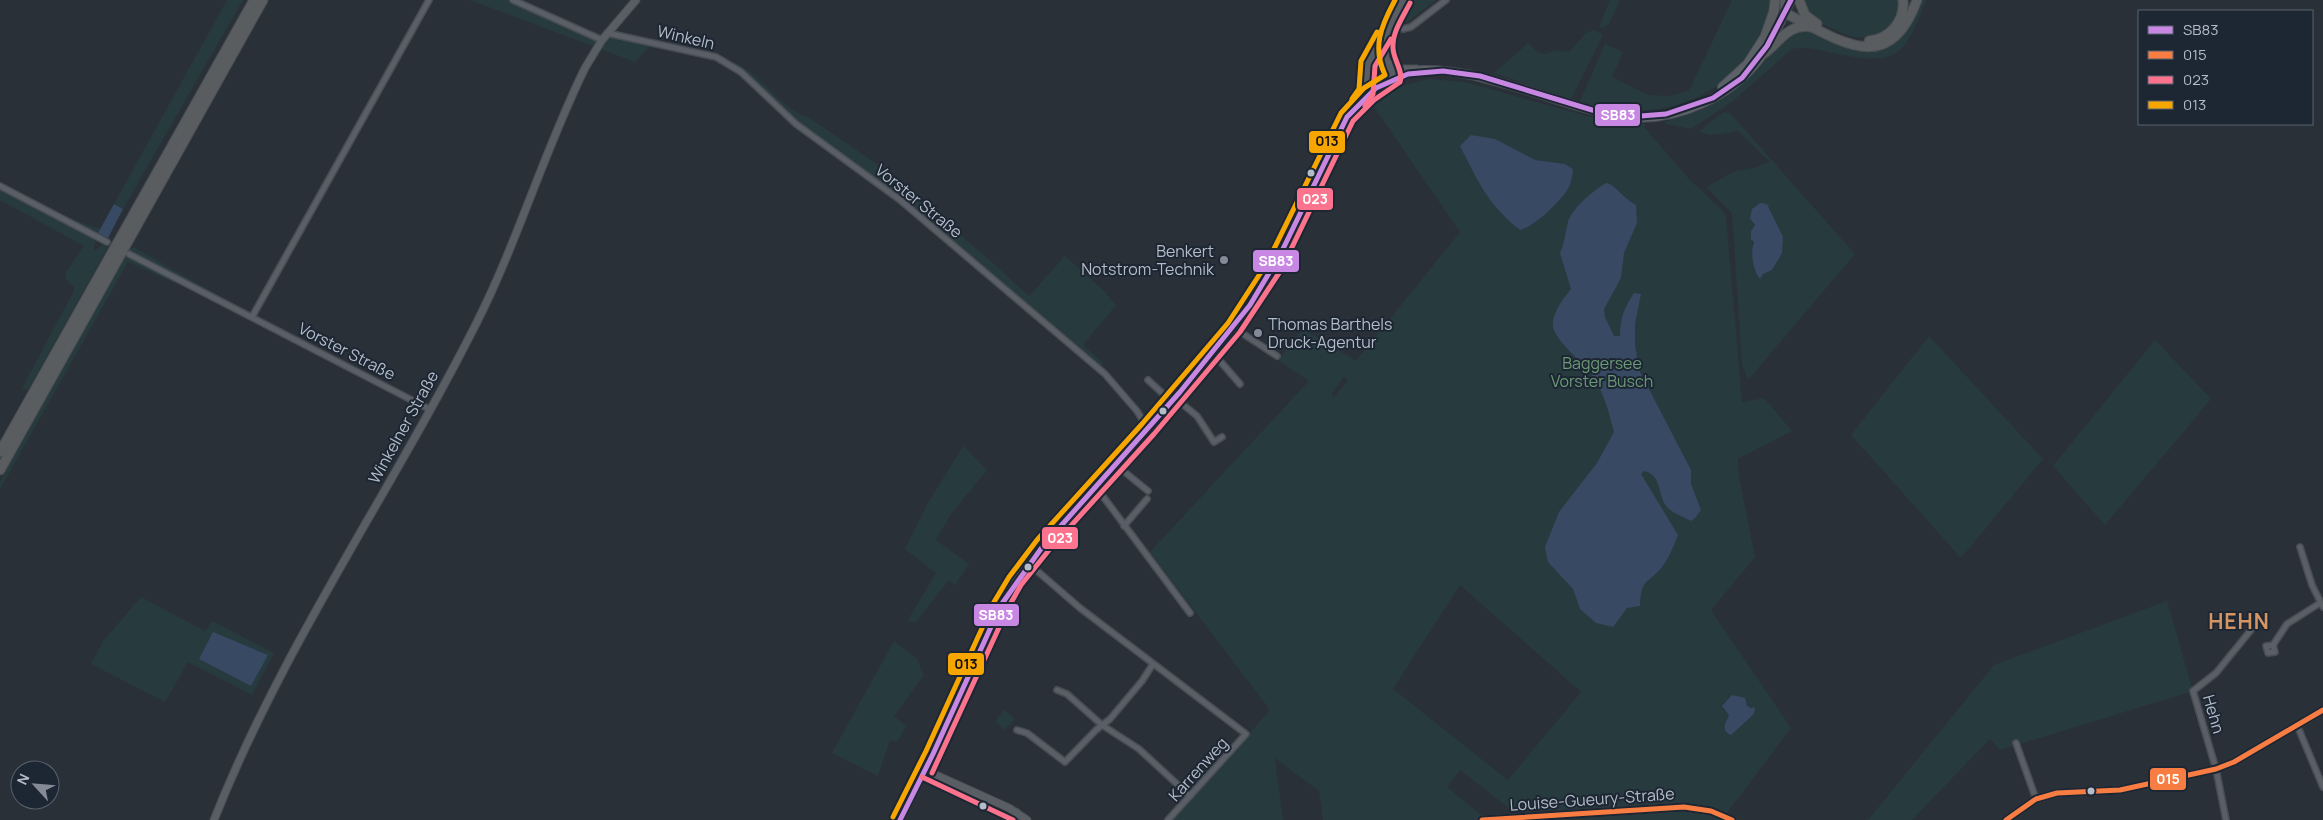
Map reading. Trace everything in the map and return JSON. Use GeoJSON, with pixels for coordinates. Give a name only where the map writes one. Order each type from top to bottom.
{"type":"FeatureCollection","features":[{"type":"Feature","properties":{"kind":"highway"},"geometry":{"type":"LineString","coordinates":[[0,452],[254,0]]}},
{"type":"Feature","properties":{"kind":"highway"},"geometry":{"type":"LineString","coordinates":[[0,470],[264,0]]}},
{"type":"Feature","properties":{"kind":"highway"},"geometry":{"type":"LineString","coordinates":[[1765,37],[1774,11],[1775,0]]}},
{"type":"Feature","properties":{"kind":"highway"},"geometry":{"type":"LineString","coordinates":[[1784,0],[1785,12],[1855,46],[1865,47],[1882,45],[1900,33],[1907,24],[1917,0]]}},
{"type":"Feature","properties":{"kind":"highway"},"geometry":{"type":"LineString","coordinates":[[1799,0],[1803,12],[1813,21],[1838,34],[1860,42],[1877,40],[1894,29],[1902,13],[1903,0]]}},
{"type":"Feature","properties":{"kind":"highway"},"geometry":{"type":"LineString","coordinates":[[1762,55],[1794,28],[1804,26],[1816,28]]}},
{"type":"Feature","properties":{"kind":"main road"},"geometry":{"type":"LineString","coordinates":[[1695,106],[1730,82],[1753,56],[1784,0]]}},
{"type":"Feature","properties":{"kind":"main road"},"geometry":{"type":"LineString","coordinates":[[1422,70],[1471,74],[1601,112],[1630,117],[1662,115],[1695,106],[1726,91],[1741,79],[1762,55],[1791,0]]}},
{"type":"Feature","properties":{"kind":"street"},"geometry":{"type":"LineString","coordinates":[[252,317],[429,0]]}},
{"type":"Feature","properties":{"kind":"street"},"geometry":{"type":"LineString","coordinates":[[513,0],[602,40],[636,0]]}},
{"type":"Feature","properties":{"kind":"street"},"geometry":{"type":"LineString","coordinates":[[900,820],[1001,604],[1028,563],[1174,400],[1234,328],[1273,268],[1340,131],[1366,92],[1367,66],[1403,0]]}},
{"type":"Feature","properties":{"kind":"street"},"geometry":{"type":"LineString","coordinates":[[1390,24],[1402,29],[1411,27],[1446,0]]}},
{"type":"Feature","properties":{"kind":"street"},"geometry":{"type":"LineString","coordinates":[[1390,24],[1384,48],[1392,79]]}},
{"type":"Feature","properties":{"kind":"street","name":"Winkeln"},"geometry":{"type":"LineString","coordinates":[[607,33],[716,57],[741,72],[796,124]]}},
{"type":"Feature","properties":{"kind":"street","name":"Winkelner Straße"},"geometry":{"type":"LineString","coordinates":[[214,820],[242,752],[291,656],[477,323],[577,86],[602,40]]}},
{"type":"Feature","properties":{"kind":"street"},"geometry":{"type":"LineString","coordinates":[[1381,42],[1379,59],[1392,79]]}},
{"type":"Feature","properties":{"kind":"street"},"geometry":{"type":"LineString","coordinates":[[1386,61],[1398,69],[1422,70]]}},
{"type":"Feature","properties":{"kind":"street"},"geometry":{"type":"LineString","coordinates":[[1362,99],[1392,79],[1422,70]]}},
{"type":"Feature","properties":{"kind":"street","name":"Vorster Straße"},"geometry":{"type":"LineString","coordinates":[[796,124],[900,200],[1105,374],[1137,411],[1148,429]]}},
{"type":"Feature","properties":{"kind":"street"},"geometry":{"type":"LineString","coordinates":[[0,186],[107,242]]}},
{"type":"Feature","properties":{"kind":"street","name":"Vorster Straße"},"geometry":{"type":"LineString","coordinates":[[129,254],[429,408]]}},
{"type":"Feature","properties":{"kind":"street"},"geometry":{"type":"LineString","coordinates":[[1234,328],[1277,356]]}},
{"type":"Feature","properties":{"kind":"street"},"geometry":{"type":"LineString","coordinates":[[1213,353],[1240,384]]}},
{"type":"Feature","properties":{"kind":"street"},"geometry":{"type":"LineString","coordinates":[[1148,380],[1197,416],[1214,442],[1222,437]]}},
{"type":"Feature","properties":{"kind":"street"},"geometry":{"type":"LineString","coordinates":[[1116,465],[1148,490]]}},
{"type":"Feature","properties":{"kind":"street"},"geometry":{"type":"LineString","coordinates":[[1096,487],[1190,613]]}},
{"type":"Feature","properties":{"kind":"street"},"geometry":{"type":"LineString","coordinates":[[1124,526],[1147,499]]}},
{"type":"Feature","properties":{"kind":"street"},"geometry":{"type":"LineString","coordinates":[[2273,645],[2287,624],[2321,605],[2300,547]]}},
{"type":"Feature","properties":{"kind":"street"},"geometry":{"type":"LineString","coordinates":[[1017,730],[1027,734],[1065,762],[1110,719],[1142,682],[1153,664],[1080,608],[1028,563]]}},
{"type":"Feature","properties":{"kind":"street","name":"Hehn"},"geometry":{"type":"LineString","coordinates":[[2226,820],[2216,768],[2193,691],[2216,673],[2252,630]]}},
{"type":"Feature","properties":{"kind":"street","name":"Karrenweg"},"geometry":{"type":"LineString","coordinates":[[1153,664],[1246,734],[1168,820]]}},
{"type":"Feature","properties":{"kind":"street"},"geometry":{"type":"LineString","coordinates":[[1057,690],[1067,694],[1102,725],[1139,749],[1190,796]]}},
{"type":"Feature","properties":{"kind":"street"},"geometry":{"type":"LineString","coordinates":[[2006,820],[2036,799],[2064,792],[2120,790],[2216,768],[2234,762],[2323,710]]}},
{"type":"Feature","properties":{"kind":"street"},"geometry":{"type":"LineString","coordinates":[[2297,725],[2323,787]]}},
{"type":"Feature","properties":{"kind":"street"},"geometry":{"type":"LineString","coordinates":[[2016,743],[2036,799]]}},
{"type":"Feature","properties":{"kind":"street"},"geometry":{"type":"LineString","coordinates":[[925,770],[1017,812],[1027,820]]}},
{"type":"Feature","properties":{"kind":"street","name":"Louise-Gueury-Straße"},"geometry":{"type":"LineString","coordinates":[[1482,820],[1684,807],[1711,811],[1732,820]]}},
{"type":"Feature","properties":{"kind":"street"},"geometry":{"type":"LineString","coordinates":[[1010,820],[1017,812]]}},
{"type":"Feature","properties":{"kind":"green space"},"geometry":{"type":"Polygon","coordinates":[[[227,0],[243,0],[123,209],[114,204],[227,0]]]}},
{"type":"Feature","properties":{"kind":"green space"},"geometry":{"type":"Polygon","coordinates":[[[470,0],[514,0],[598,34],[650,46],[635,62],[470,0]]]}},
{"type":"Feature","properties":{"kind":"green space"},"geometry":{"type":"Polygon","coordinates":[[[1412,0],[1436,0],[1407,22],[1404,20],[1405,14],[1412,0]]]}},
{"type":"Feature","properties":{"kind":"green space"},"geometry":{"type":"Polygon","coordinates":[[[1610,0],[1620,0],[1609,24],[1603,28],[1599,26],[1610,0]]]}},
{"type":"Feature","properties":{"kind":"green space"},"geometry":{"type":"Polygon","coordinates":[[[1732,0],[1771,0],[1772,2],[1761,33],[1744,60],[1724,81],[1700,96],[1672,106],[1643,110],[1612,109],[1580,101],[1605,44],[1623,52],[1612,77],[1649,95],[1669,96],[1689,91],[1732,0]]]}},
{"type":"Feature","properties":{"kind":"green space"},"geometry":{"type":"Polygon","coordinates":[[[1802,0],[1898,0],[1895,19],[1890,26],[1875,36],[1857,37],[1847,35],[1813,18],[1802,0]]]}},
{"type":"Feature","properties":{"kind":"green space"},"geometry":{"type":"Polygon","coordinates":[[[1921,0],[1926,0],[1911,35],[1904,46],[1895,54],[1884,58],[1871,58],[1854,57],[1812,49],[1792,49],[1732,102],[1691,129],[1663,123],[1712,103],[1736,88],[1795,31],[1806,30],[1859,51],[1878,52],[1887,48],[1902,36],[1921,0]]]}},
{"type":"Feature","properties":{"kind":"green space"},"geometry":{"type":"Polygon","coordinates":[[[1594,30],[1603,35],[1571,99],[1494,73],[1528,43],[1543,54],[1554,50],[1569,52],[1586,33],[1594,30]]]}},
{"type":"Feature","properties":{"kind":"green space"},"geometry":{"type":"Polygon","coordinates":[[[1393,33],[1392,42],[1403,67],[1395,65],[1386,54],[1388,39],[1393,33]]]}},
{"type":"Feature","properties":{"kind":"green space"},"geometry":{"type":"Polygon","coordinates":[[[715,55],[746,69],[785,104],[808,117],[877,164],[1029,296],[1065,256],[1104,291],[1116,305],[1083,345],[1103,363],[1101,375],[1029,306],[914,208],[795,121],[743,72],[715,55]]]}},
{"type":"Feature","properties":{"kind":"green space"},"geometry":{"type":"Polygon","coordinates":[[[1375,57],[1385,77],[1369,87],[1368,72],[1371,72],[1375,57]]]}},
{"type":"Feature","properties":{"kind":"green space"},"geometry":{"type":"Polygon","coordinates":[[[1369,58],[1362,92],[1335,128],[1369,58]]]}},
{"type":"Feature","properties":{"kind":"green space","name":"Baggersee Vorster Busch"},"geometry":{"type":"Polygon","coordinates":[[[1429,79],[1465,82],[1587,116],[1645,124],[1644,127],[1688,178],[1723,211],[1726,217],[1742,402],[1764,398],[1792,431],[1738,459],[1739,477],[1755,557],[1711,610],[1791,728],[1727,813],[1708,806],[1683,805],[1514,812],[1460,770],[1447,787],[1481,815],[1477,820],[1323,820],[1319,791],[1275,758],[1283,820],[1172,820],[1270,710],[1150,552],[1309,381],[1278,360],[1303,329],[1356,361],[1460,232],[1372,104],[1397,87],[1429,79]],[[1344,377],[1332,393],[1333,398],[1348,380],[1344,377]],[[1460,585],[1393,689],[1508,780],[1581,692],[1460,585]]]}},
{"type":"Feature","properties":{"kind":"green space"},"geometry":{"type":"Polygon","coordinates":[[[1724,112],[1730,113],[1855,254],[1748,380],[1742,365],[1732,213],[1706,187],[1735,171],[1753,168],[1770,162],[1738,131],[1713,135],[1699,131],[1724,112]],[[1770,208],[1752,219],[1755,231],[1752,250],[1756,274],[1772,216],[1770,208]]]}},
{"type":"Feature","properties":{"kind":"green space"},"geometry":{"type":"Polygon","coordinates":[[[0,188],[90,235],[95,241],[94,249],[96,250],[102,245],[108,247],[28,390],[22,388],[74,291],[74,287],[66,279],[66,272],[84,246],[0,200],[0,188]]]}},
{"type":"Feature","properties":{"kind":"green space"},"geometry":{"type":"Polygon","coordinates":[[[64,215],[95,228],[101,228],[97,235],[62,217],[64,215]]]}},
{"type":"Feature","properties":{"kind":"green space"},"geometry":{"type":"Polygon","coordinates":[[[129,248],[135,248],[250,313],[218,302],[128,262],[0,489],[0,481],[129,248]]]}},
{"type":"Feature","properties":{"kind":"green space"},"geometry":{"type":"Polygon","coordinates":[[[1929,336],[2043,459],[1961,558],[1851,435],[1929,336]]]}},
{"type":"Feature","properties":{"kind":"green space"},"geometry":{"type":"Polygon","coordinates":[[[2155,340],[2211,399],[2105,525],[2053,466],[2155,340]]]}},
{"type":"Feature","properties":{"kind":"green space"},"geometry":{"type":"Polygon","coordinates":[[[963,446],[987,470],[951,514],[936,540],[969,564],[955,585],[949,580],[915,623],[908,620],[936,573],[905,549],[928,503],[963,446]]]}},
{"type":"Feature","properties":{"kind":"green space"},"geometry":{"type":"Polygon","coordinates":[[[351,552],[354,552],[291,666],[251,746],[249,742],[301,641],[351,552]]]}},
{"type":"Feature","properties":{"kind":"green space"},"geometry":{"type":"Polygon","coordinates":[[[141,597],[205,631],[212,621],[274,653],[252,695],[188,662],[165,702],[91,664],[103,641],[141,597]],[[242,645],[198,658],[268,655],[242,645]]]}},
{"type":"Feature","properties":{"kind":"green space"},"geometry":{"type":"Polygon","coordinates":[[[2167,601],[2193,691],[2000,750],[1990,739],[1912,820],[1868,820],[1994,665],[2167,601]]]}},
{"type":"Feature","properties":{"kind":"green space"},"geometry":{"type":"Polygon","coordinates":[[[894,641],[917,659],[924,675],[894,716],[906,726],[897,742],[890,740],[878,776],[832,753],[894,641]]]}},
{"type":"Feature","properties":{"kind":"green space"},"geometry":{"type":"Polygon","coordinates":[[[1004,709],[1015,719],[1005,730],[995,722],[1004,709]]]}},
{"type":"Feature","properties":{"kind":"green space"},"geometry":{"type":"Polygon","coordinates":[[[1686,811],[1704,813],[1724,820],[1545,820],[1686,811]]]}},
{"type":"Feature","properties":{"kind":"water"},"geometry":{"type":"Polygon","coordinates":[[[1471,135],[1495,139],[1535,160],[1565,164],[1573,169],[1568,189],[1545,214],[1526,228],[1520,230],[1491,201],[1472,170],[1460,146],[1471,135]]]}},
{"type":"Feature","properties":{"kind":"water"},"geometry":{"type":"Polygon","coordinates":[[[1606,183],[1613,186],[1636,205],[1637,223],[1624,253],[1621,278],[1604,309],[1605,317],[1614,336],[1620,336],[1623,313],[1634,293],[1641,294],[1635,324],[1635,344],[1639,370],[1691,470],[1691,484],[1701,510],[1691,521],[1669,509],[1662,499],[1655,477],[1644,471],[1641,474],[1678,535],[1665,563],[1643,586],[1640,606],[1627,608],[1613,627],[1596,623],[1580,609],[1573,589],[1548,562],[1545,547],[1559,512],[1597,463],[1614,432],[1600,388],[1588,370],[1559,338],[1553,327],[1556,312],[1571,289],[1560,253],[1568,222],[1578,206],[1589,195],[1606,183]]]}},
{"type":"Feature","properties":{"kind":"water"},"geometry":{"type":"Polygon","coordinates":[[[1760,203],[1767,204],[1783,237],[1782,253],[1772,270],[1763,274],[1760,279],[1753,261],[1752,250],[1754,242],[1751,239],[1751,231],[1755,225],[1750,218],[1752,209],[1760,203]]]}},
{"type":"Feature","properties":{"kind":"water"},"geometry":{"type":"Polygon","coordinates":[[[114,204],[123,209],[108,238],[98,233],[114,204]]]}},
{"type":"Feature","properties":{"kind":"water"},"geometry":{"type":"Polygon","coordinates":[[[213,632],[268,655],[251,686],[199,659],[213,632]]]}},
{"type":"Feature","properties":{"kind":"water"},"geometry":{"type":"Polygon","coordinates":[[[1732,695],[1745,698],[1747,706],[1754,707],[1755,710],[1753,715],[1731,735],[1725,729],[1729,715],[1722,706],[1732,695]]]}},
{"type":"Feature","properties":{"kind":"transit line","name":"013"},"geometry":{"type":"LineString","coordinates":[[893,817],[926,751],[994,602],[1009,577],[1037,540],[1142,424],[1228,323],[1267,263],[1341,113],[1364,88],[1385,75],[1379,55],[1380,37],[1382,28],[1395,0]]}},
{"type":"Feature","properties":{"kind":"transit line","name":"SB83"},"geometry":{"type":"LineString","coordinates":[[900,820],[933,754],[1001,605],[1043,546],[1180,392],[1250,305],[1281,253],[1347,117],[1376,88],[1408,74],[1443,71],[1480,76],[1592,110],[1628,117],[1666,114],[1713,98],[1742,78],[1767,46],[1791,0]]}},
{"type":"Feature","properties":{"kind":"transit line","name":"023"},"geometry":{"type":"LineString","coordinates":[[932,773],[1008,608],[1021,585],[1049,550],[1154,434],[1240,332],[1281,270],[1353,121],[1374,100],[1400,82],[1401,74],[1393,52],[1393,42],[1398,25],[1410,3]]}},
{"type":"Feature","properties":{"kind":"transit line","name":"013"},"geometry":{"type":"LineString","coordinates":[[1352,99],[1359,89],[1361,61],[1377,32]]}},
{"type":"Feature","properties":{"kind":"transit line","name":"023"},"geometry":{"type":"LineString","coordinates":[[1365,106],[1373,94],[1375,66],[1391,39]]}},
{"type":"Feature","properties":{"kind":"transit line","name":"015"},"geometry":{"type":"LineString","coordinates":[[2006,820],[2036,799],[2057,793],[2120,790],[2216,769],[2234,762],[2323,710]]}},
{"type":"Feature","properties":{"kind":"transit line","name":"023"},"geometry":{"type":"LineString","coordinates":[[922,777],[1013,820]]}},
{"type":"Feature","properties":{"kind":"transit line","name":"015"},"geometry":{"type":"LineString","coordinates":[[1482,820],[1684,807],[1711,811],[1732,820]]}},
{"type":"Feature","properties":{"kind":"place","name":"Benkert Notstrom-Technik"},"geometry":{"type":"Point","coordinates":[1224,260]}},
{"type":"Feature","properties":{"kind":"place","name":"Thomas Barthels Druck-Agentur"},"geometry":{"type":"Point","coordinates":[1258,333]}},
{"type":"Feature","properties":{"kind":"district","name":"HEHN"},"geometry":{"type":"Point","coordinates":[2239,622]}}]}
